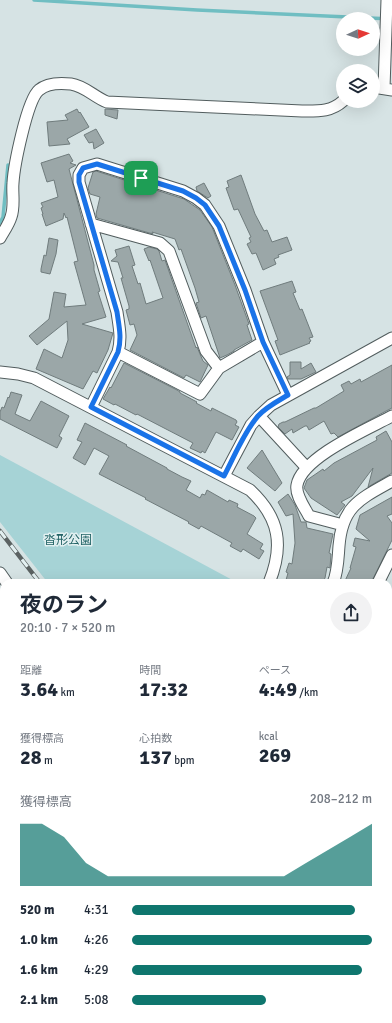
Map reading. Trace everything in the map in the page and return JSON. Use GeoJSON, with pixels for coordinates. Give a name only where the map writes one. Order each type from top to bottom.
{"type":"FeatureCollection","features":[{"type":"Feature","properties":{"kind":"street"},"geometry":{"type":"LineString","coordinates":[[383,88],[387,0]]}},
{"type":"Feature","properties":{"kind":"street"},"geometry":{"type":"LineString","coordinates":[[0,238],[11,218],[13,210],[13,183],[25,123],[34,97],[43,87],[52,84],[72,84],[84,88],[107,102],[302,111],[327,110],[336,107]]}},
{"type":"Feature","properties":{"kind":"street"},"geometry":{"type":"LineString","coordinates":[[91,407],[118,352],[120,343],[117,312],[79,182],[79,175],[83,168],[97,164],[183,191],[205,205],[219,226],[245,290],[263,342],[288,395]]}},
{"type":"Feature","properties":{"kind":"street"},"geometry":{"type":"LineString","coordinates":[[91,224],[160,243],[166,247],[169,251],[206,351],[219,368]]}},
{"type":"Feature","properties":{"kind":"street"},"geometry":{"type":"LineString","coordinates":[[224,476],[251,425],[270,406],[392,338]]}},
{"type":"Feature","properties":{"kind":"street"},"geometry":{"type":"LineString","coordinates":[[118,352],[200,394],[219,368],[263,342]]}},
{"type":"Feature","properties":{"kind":"street"},"geometry":{"type":"LineString","coordinates":[[0,372],[34,378],[250,490],[266,508],[275,528],[278,549],[276,562],[270,579]]}},
{"type":"Feature","properties":{"kind":"street"},"geometry":{"type":"LineString","coordinates":[[259,416],[306,467]]}},
{"type":"Feature","properties":{"kind":"street"},"geometry":{"type":"LineString","coordinates":[[343,525],[309,516],[296,491],[296,484],[306,467],[326,452],[392,416]]}},
{"type":"Feature","properties":{"kind":"street"},"geometry":{"type":"LineString","coordinates":[[334,579],[338,563],[340,536],[348,512],[357,502],[392,481]]}},
{"type":"Feature","properties":{"kind":"street"},"geometry":{"type":"LineString","coordinates":[[380,579],[392,555]]}},
{"type":"Feature","properties":{"kind":"green space","name":"沓形公園"},"geometry":{"type":"Polygon","coordinates":[[[0,455],[231,579],[45,579],[0,522],[0,455]]]}},
{"type":"Feature","properties":{"kind":"building"},"geometry":{"type":"Polygon","coordinates":[[[77,109],[89,127],[67,139],[70,144],[49,146],[47,122],[68,120],[65,115],[77,109]]]}},
{"type":"Feature","properties":{"kind":"building"},"geometry":{"type":"Polygon","coordinates":[[[105,109],[118,110],[117,119],[105,115],[105,109]]]}},
{"type":"Feature","properties":{"kind":"building"},"geometry":{"type":"Polygon","coordinates":[[[96,129],[104,143],[94,149],[93,142],[89,143],[84,135],[96,129]]]}},
{"type":"Feature","properties":{"kind":"building"},"geometry":{"type":"Polygon","coordinates":[[[69,154],[73,161],[70,163],[76,165],[69,169],[94,265],[100,291],[98,292],[106,317],[82,324],[113,333],[108,350],[97,373],[93,371],[83,389],[36,369],[44,349],[62,358],[68,340],[67,321],[37,345],[29,336],[49,319],[54,292],[66,294],[64,307],[86,305],[74,262],[78,261],[67,217],[66,218],[64,213],[63,219],[46,226],[41,208],[43,207],[41,203],[58,197],[54,180],[47,182],[41,163],[69,154]]]}},
{"type":"Feature","properties":{"kind":"building"},"geometry":{"type":"Polygon","coordinates":[[[96,171],[184,199],[200,210],[212,227],[249,324],[247,325],[252,340],[220,358],[206,316],[201,318],[196,303],[199,302],[195,288],[181,249],[179,250],[175,239],[97,218],[96,214],[100,197],[90,194],[88,188],[93,172],[96,171]]]}},
{"type":"Feature","properties":{"kind":"building"},"geometry":{"type":"Polygon","coordinates":[[[241,175],[255,214],[264,231],[267,230],[272,242],[287,237],[292,250],[278,255],[279,257],[274,259],[276,264],[263,270],[256,253],[252,254],[247,244],[251,242],[249,238],[251,237],[238,209],[234,210],[226,188],[229,187],[227,181],[241,175]]]}},
{"type":"Feature","properties":{"kind":"building"},"geometry":{"type":"Polygon","coordinates":[[[204,183],[211,196],[208,198],[197,191],[196,187],[204,183]]]}},
{"type":"Feature","properties":{"kind":"building"},"geometry":{"type":"Polygon","coordinates":[[[49,238],[58,240],[56,254],[50,274],[41,272],[44,255],[46,256],[49,238]]]}},
{"type":"Feature","properties":{"kind":"building"},"geometry":{"type":"Polygon","coordinates":[[[129,246],[135,265],[132,266],[138,284],[140,283],[146,304],[163,298],[150,260],[149,261],[144,249],[149,247],[157,249],[162,261],[165,260],[196,348],[197,347],[203,361],[208,365],[200,382],[186,375],[184,378],[130,350],[137,335],[134,324],[130,325],[126,310],[129,309],[129,306],[118,262],[111,261],[117,256],[115,250],[129,246]]]}},
{"type":"Feature","properties":{"kind":"building"},"geometry":{"type":"Polygon","coordinates":[[[292,281],[296,292],[293,293],[300,310],[302,309],[313,337],[309,338],[311,341],[309,342],[310,343],[280,355],[275,341],[278,340],[260,291],[292,281]]]}},
{"type":"Feature","properties":{"kind":"building"},"geometry":{"type":"Polygon","coordinates":[[[290,362],[301,362],[301,369],[311,363],[316,372],[301,379],[288,379],[287,377],[290,375],[290,362]]]}},
{"type":"Feature","properties":{"kind":"building"},"geometry":{"type":"Polygon","coordinates":[[[124,363],[177,390],[211,411],[212,408],[236,420],[237,422],[235,425],[239,427],[232,440],[216,432],[205,453],[202,451],[201,453],[190,448],[193,443],[137,414],[136,415],[103,399],[110,387],[111,388],[124,363]]]}},
{"type":"Feature","properties":{"kind":"building"},"geometry":{"type":"Polygon","coordinates":[[[392,365],[392,408],[338,437],[334,433],[331,434],[324,421],[309,430],[307,426],[305,426],[293,433],[292,429],[285,434],[278,427],[279,424],[316,408],[344,391],[341,385],[349,381],[351,384],[360,379],[361,382],[392,365]]]}},
{"type":"Feature","properties":{"kind":"building"},"geometry":{"type":"Polygon","coordinates":[[[11,392],[22,395],[15,414],[30,421],[41,401],[69,416],[59,436],[62,438],[57,448],[0,419],[2,407],[4,408],[11,392]]]}},
{"type":"Feature","properties":{"kind":"building"},"geometry":{"type":"Polygon","coordinates":[[[85,423],[191,481],[186,490],[200,498],[202,494],[205,495],[207,490],[228,502],[229,500],[238,504],[237,507],[254,516],[256,518],[247,534],[263,544],[260,549],[264,551],[259,559],[243,549],[241,552],[230,546],[232,543],[201,526],[199,529],[188,523],[189,522],[145,499],[146,498],[99,474],[109,456],[94,448],[85,465],[73,458],[82,442],[77,440],[85,423]]]}},
{"type":"Feature","properties":{"kind":"building"},"geometry":{"type":"Polygon","coordinates":[[[386,431],[392,442],[392,473],[368,487],[373,468],[352,496],[341,502],[345,505],[337,515],[311,498],[304,488],[307,480],[323,469],[324,471],[334,463],[377,440],[376,437],[386,431]]]}},
{"type":"Feature","properties":{"kind":"building"},"geometry":{"type":"Polygon","coordinates":[[[262,450],[282,483],[275,491],[247,468],[262,450]]]}},
{"type":"Feature","properties":{"kind":"building"},"geometry":{"type":"Polygon","coordinates":[[[288,494],[295,505],[301,522],[306,522],[307,528],[333,534],[329,553],[331,554],[330,568],[327,567],[324,579],[286,579],[288,573],[286,572],[289,563],[292,564],[295,543],[293,514],[286,516],[278,502],[288,494]]]}},
{"type":"Feature","properties":{"kind":"building"},"geometry":{"type":"Polygon","coordinates":[[[392,497],[392,514],[387,516],[392,523],[392,540],[373,579],[346,579],[351,568],[356,547],[353,546],[355,538],[370,541],[356,529],[360,515],[392,497]]]}},
{"type":"Feature","properties":{"kind":"waterway"},"geometry":{"type":"LineString","coordinates":[[34,0],[197,10],[392,19]]}},
{"type":"Feature","properties":{"kind":"waterway"},"geometry":{"type":"LineString","coordinates":[[0,223],[3,217],[8,165]]}},
{"type":"Feature","properties":{"kind":"railway"},"geometry":{"type":"LineString","coordinates":[[0,531],[37,579]]}},
{"type":"Feature","properties":{"kind":"route"},"geometry":{"type":"LineString","coordinates":[[97,164],[141,178],[183,191],[205,205],[213,215],[219,226],[245,290],[263,342],[288,395],[270,406],[251,425],[224,476],[91,407],[118,352],[120,332],[117,312],[79,182],[79,175],[83,168],[97,164]]}}]}
